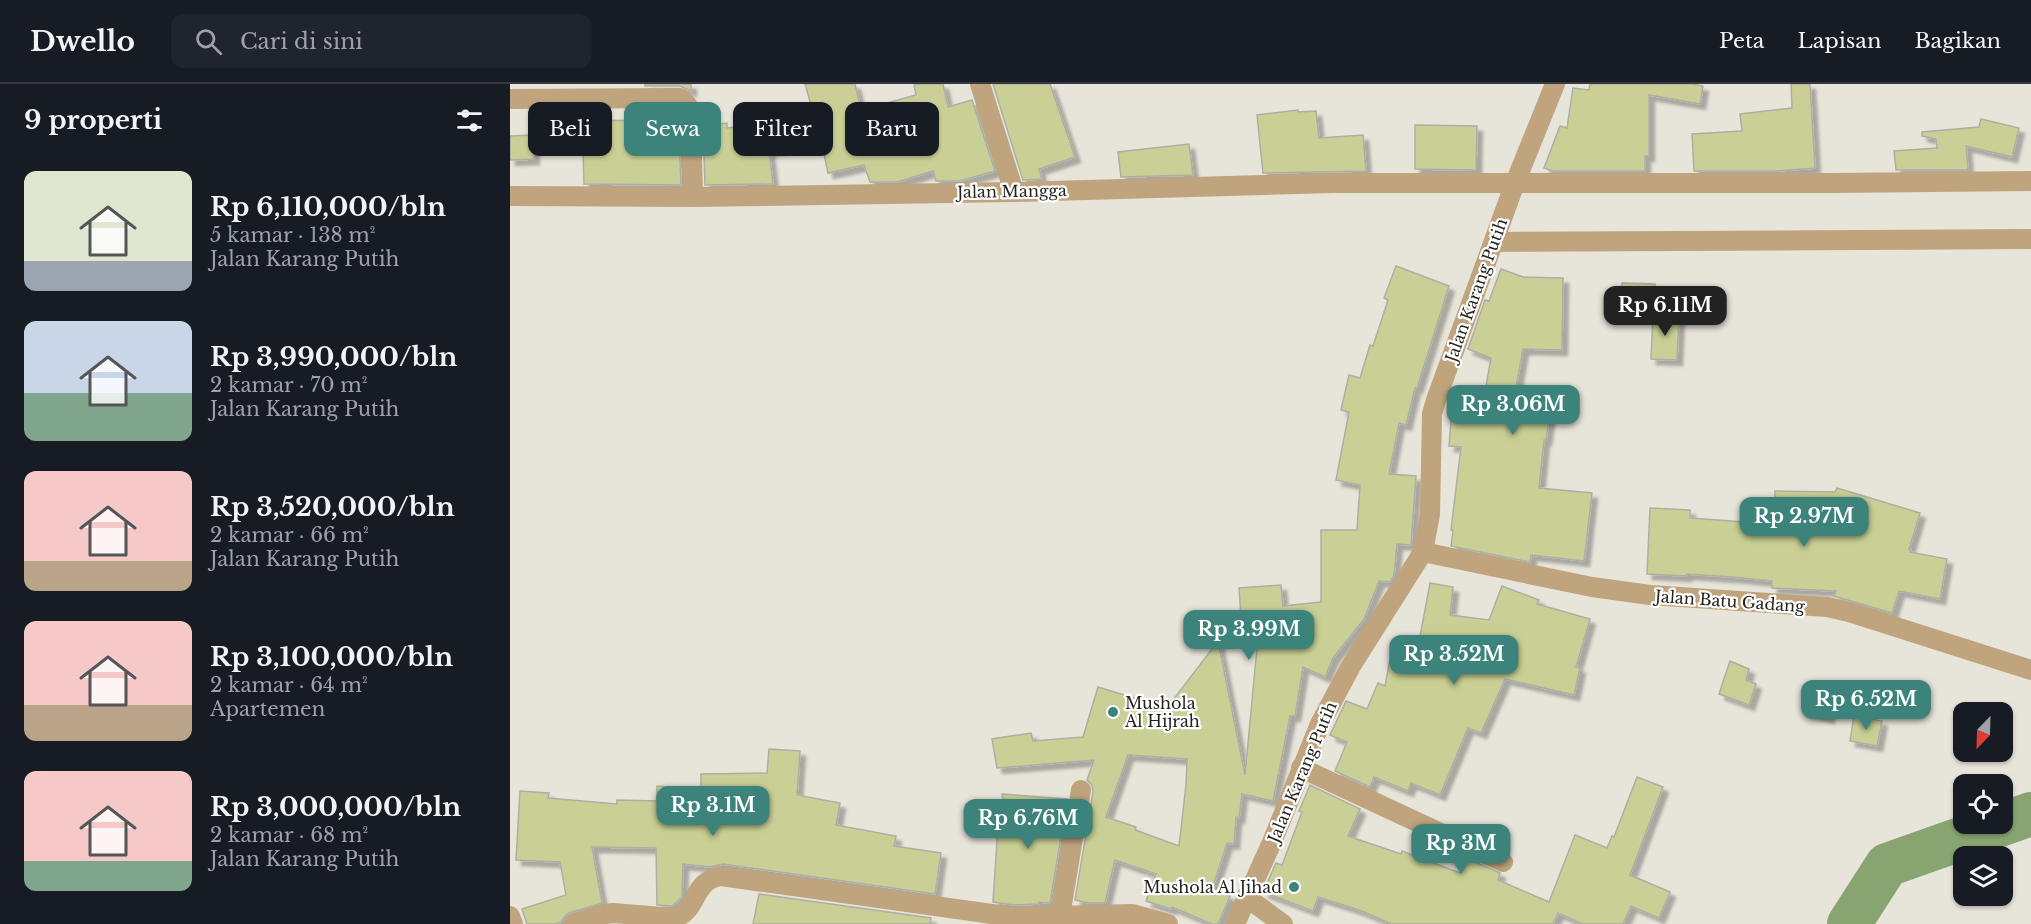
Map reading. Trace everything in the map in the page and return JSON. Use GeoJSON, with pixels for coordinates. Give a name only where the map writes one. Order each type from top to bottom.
{"type":"FeatureCollection","features":[{"type":"Feature","properties":{"kind":"street"},"geometry":{"type":"LineString","coordinates":[[980,84],[1014,192]]}},
{"type":"Feature","properties":{"kind":"street","name":"Jalan Karang Putih"},"geometry":{"type":"LineString","coordinates":[[1235,924],[1272,842],[1300,768],[1320,724],[1351,666],[1423,552],[1430,514],[1432,414],[1444,374],[1515,183],[1556,84]]}},
{"type":"Feature","properties":{"kind":"street"},"geometry":{"type":"LineString","coordinates":[[510,99],[679,98],[684,100],[690,106],[693,197]]}},
{"type":"Feature","properties":{"kind":"street","name":"Jalan Mangga"},"geometry":{"type":"LineString","coordinates":[[510,196],[693,197],[1014,192],[1333,183],[2031,181]]}},
{"type":"Feature","properties":{"kind":"street"},"geometry":{"type":"LineString","coordinates":[[1494,242],[2031,239]]}},
{"type":"Feature","properties":{"kind":"street","name":"Jalan Batu Gadang"},"geometry":{"type":"LineString","coordinates":[[1423,552],[1592,587],[1650,596],[1827,607],[2031,670]]}},
{"type":"Feature","properties":{"kind":"street"},"geometry":{"type":"LineString","coordinates":[[1300,768],[1503,862]]}},
{"type":"Feature","properties":{"kind":"street"},"geometry":{"type":"LineString","coordinates":[[1060,916],[1081,790]]}},
{"type":"Feature","properties":{"kind":"street"},"geometry":{"type":"LineString","coordinates":[[573,924],[614,913],[674,918],[682,916],[704,883],[721,876],[1013,917],[1132,914],[1168,924]]}},
{"type":"Feature","properties":{"kind":"street"},"geometry":{"type":"LineString","coordinates":[[1246,897],[1283,924]]}},
{"type":"Feature","properties":{"kind":"street"},"geometry":{"type":"LineString","coordinates":[[510,916],[513,924]]}},
{"type":"Feature","properties":{"kind":"building"},"geometry":{"type":"Polygon","coordinates":[[[645,84],[691,84],[691,91],[680,86],[645,86],[645,84]]]}},
{"type":"Feature","properties":{"kind":"building"},"geometry":{"type":"Polygon","coordinates":[[[805,84],[855,84],[859,102],[845,102],[845,156],[939,156],[939,102],[890,102],[916,95],[914,84],[943,84],[948,107],[972,100],[995,171],[960,181],[936,181],[933,171],[897,182],[870,182],[864,165],[828,173],[824,156],[833,156],[833,102],[810,102],[805,84]]]}},
{"type":"Feature","properties":{"kind":"building"},"geometry":{"type":"Polygon","coordinates":[[[993,84],[1050,84],[1075,157],[1039,169],[1042,179],[1023,180],[993,84]]]}},
{"type":"Feature","properties":{"kind":"building"},"geometry":{"type":"Polygon","coordinates":[[[1590,84],[1692,84],[1703,86],[1700,104],[1649,95],[1649,156],[1645,156],[1645,171],[1553,171],[1544,168],[1560,126],[1567,128],[1573,88],[1589,90],[1590,84]]]}},
{"type":"Feature","properties":{"kind":"building"},"geometry":{"type":"Polygon","coordinates":[[[1791,84],[1810,84],[1815,168],[1776,171],[1694,171],[1692,134],[1742,131],[1740,114],[1792,108],[1791,84]]]}},
{"type":"Feature","properties":{"kind":"building"},"geometry":{"type":"Polygon","coordinates":[[[1298,110],[1298,112],[1316,111],[1319,138],[1363,135],[1366,171],[1263,173],[1257,115],[1298,110]]]}},
{"type":"Feature","properties":{"kind":"building"},"geometry":{"type":"Polygon","coordinates":[[[1981,119],[2019,128],[2012,157],[1966,146],[1968,170],[1896,170],[1894,151],[1937,148],[1936,139],[1922,136],[1922,132],[1979,127],[1981,119]]]}},
{"type":"Feature","properties":{"kind":"building"},"geometry":{"type":"Polygon","coordinates":[[[624,120],[624,156],[680,156],[681,185],[584,184],[583,156],[612,156],[612,121],[624,120]]]}},
{"type":"Feature","properties":{"kind":"building"},"geometry":{"type":"Polygon","coordinates":[[[727,123],[727,128],[733,127],[733,156],[770,156],[773,184],[705,185],[704,156],[721,156],[721,124],[727,123]]]}},
{"type":"Feature","properties":{"kind":"building"},"geometry":{"type":"Polygon","coordinates":[[[1415,125],[1477,126],[1476,170],[1415,169],[1415,125]]]}},
{"type":"Feature","properties":{"kind":"building"},"geometry":{"type":"Polygon","coordinates":[[[528,135],[528,156],[534,156],[534,159],[510,160],[510,136],[528,135]]]}},
{"type":"Feature","properties":{"kind":"building"},"geometry":{"type":"Polygon","coordinates":[[[1189,144],[1193,175],[1121,177],[1118,152],[1189,144]]]}},
{"type":"Feature","properties":{"kind":"building"},"geometry":{"type":"Polygon","coordinates":[[[1396,266],[1449,286],[1417,388],[1415,388],[1406,425],[1399,423],[1389,474],[1416,476],[1411,545],[1397,544],[1394,575],[1390,582],[1379,581],[1364,619],[1333,658],[1325,677],[1303,667],[1295,716],[1290,716],[1273,801],[1242,794],[1239,818],[1236,817],[1234,844],[1227,843],[1212,889],[1230,896],[1218,924],[1212,924],[1172,907],[1171,909],[1146,901],[1156,874],[1115,860],[1105,903],[1075,900],[1093,792],[1092,785],[1087,780],[1094,760],[997,768],[992,739],[1031,733],[1033,741],[1083,737],[1098,687],[1167,708],[1218,641],[1245,775],[1260,616],[1241,617],[1239,588],[1281,585],[1283,606],[1321,602],[1321,530],[1357,530],[1360,485],[1336,480],[1349,412],[1341,410],[1349,375],[1360,378],[1370,345],[1373,346],[1388,300],[1384,298],[1396,266]],[[1128,755],[1106,817],[1179,846],[1187,759],[1128,755]]]}},
{"type":"Feature","properties":{"kind":"building"},"geometry":{"type":"Polygon","coordinates":[[[1501,269],[1523,277],[1563,278],[1562,350],[1523,349],[1515,393],[1552,399],[1546,440],[1544,440],[1539,488],[1592,493],[1584,561],[1531,555],[1530,562],[1451,546],[1461,447],[1449,446],[1453,395],[1484,397],[1491,358],[1468,349],[1485,300],[1489,301],[1501,269]]]}},
{"type":"Feature","properties":{"kind":"building"},"geometry":{"type":"Polygon","coordinates":[[[1622,283],[1655,284],[1654,303],[1621,303],[1622,283]]]}},
{"type":"Feature","properties":{"kind":"building"},"geometry":{"type":"Polygon","coordinates":[[[1653,314],[1679,315],[1677,360],[1651,359],[1653,314]]]}},
{"type":"Feature","properties":{"kind":"building"},"geometry":{"type":"Polygon","coordinates":[[[1837,488],[1920,513],[1909,549],[1911,549],[1910,552],[1947,559],[1940,599],[1899,591],[1892,613],[1834,596],[1836,591],[1772,588],[1772,581],[1732,577],[1647,574],[1650,508],[1690,510],[1690,518],[1774,524],[1775,491],[1835,492],[1837,488]]]}},
{"type":"Feature","properties":{"kind":"building"},"geometry":{"type":"Polygon","coordinates":[[[1430,583],[1453,587],[1450,615],[1489,620],[1502,586],[1539,600],[1537,604],[1590,619],[1576,667],[1580,668],[1574,695],[1505,679],[1481,733],[1468,728],[1440,795],[1411,783],[1408,791],[1374,777],[1370,787],[1335,771],[1347,742],[1330,735],[1346,701],[1367,709],[1378,683],[1385,686],[1393,643],[1418,647],[1430,583]]]}},
{"type":"Feature","properties":{"kind":"building"},"geometry":{"type":"Polygon","coordinates":[[[1730,661],[1749,669],[1746,680],[1756,684],[1749,705],[1719,694],[1730,661]]]}},
{"type":"Feature","properties":{"kind":"building"},"geometry":{"type":"Polygon","coordinates":[[[1814,694],[1831,698],[1829,718],[1809,713],[1814,694]]]}},
{"type":"Feature","properties":{"kind":"building"},"geometry":{"type":"Polygon","coordinates":[[[1854,716],[1882,721],[1877,746],[1850,741],[1854,716]]]}},
{"type":"Feature","properties":{"kind":"building"},"geometry":{"type":"Polygon","coordinates":[[[769,749],[800,751],[797,795],[840,803],[836,825],[896,836],[894,846],[941,853],[935,894],[723,864],[710,867],[683,864],[682,897],[672,906],[657,905],[656,848],[592,847],[602,903],[569,913],[561,922],[554,924],[527,924],[522,909],[566,895],[560,862],[516,860],[520,791],[549,793],[548,798],[617,804],[617,800],[657,801],[657,786],[701,789],[701,774],[767,773],[769,749]]]}},
{"type":"Feature","properties":{"kind":"building"},"geometry":{"type":"Polygon","coordinates":[[[1637,777],[1663,787],[1630,875],[1670,892],[1659,918],[1631,906],[1623,924],[1583,924],[1558,913],[1553,924],[1392,924],[1359,910],[1318,897],[1313,911],[1263,892],[1276,863],[1282,865],[1310,785],[1360,809],[1348,836],[1401,854],[1402,851],[1460,873],[1466,858],[1500,873],[1498,880],[1549,902],[1575,835],[1607,848],[1612,836],[1614,837],[1637,777]]]}},
{"type":"Feature","properties":{"kind":"building"},"geometry":{"type":"Polygon","coordinates":[[[1002,794],[1067,799],[1050,903],[1014,905],[993,902],[998,825],[1007,826],[1002,794]]]}},
{"type":"Feature","properties":{"kind":"building"},"geometry":{"type":"Polygon","coordinates":[[[759,894],[931,918],[930,924],[753,924],[759,894]]]}},
{"type":"Feature","properties":{"kind":"waterway"},"geometry":{"type":"LineString","coordinates":[[1849,924],[1887,865],[2031,814]]}},
{"type":"Feature","properties":{"kind":"place","name":"Mushola Al Hijrah"},"geometry":{"type":"Point","coordinates":[1113,712]}},
{"type":"Feature","properties":{"kind":"place","name":"Mushola Al Jihad"},"geometry":{"type":"Point","coordinates":[1294,887]}}]}
